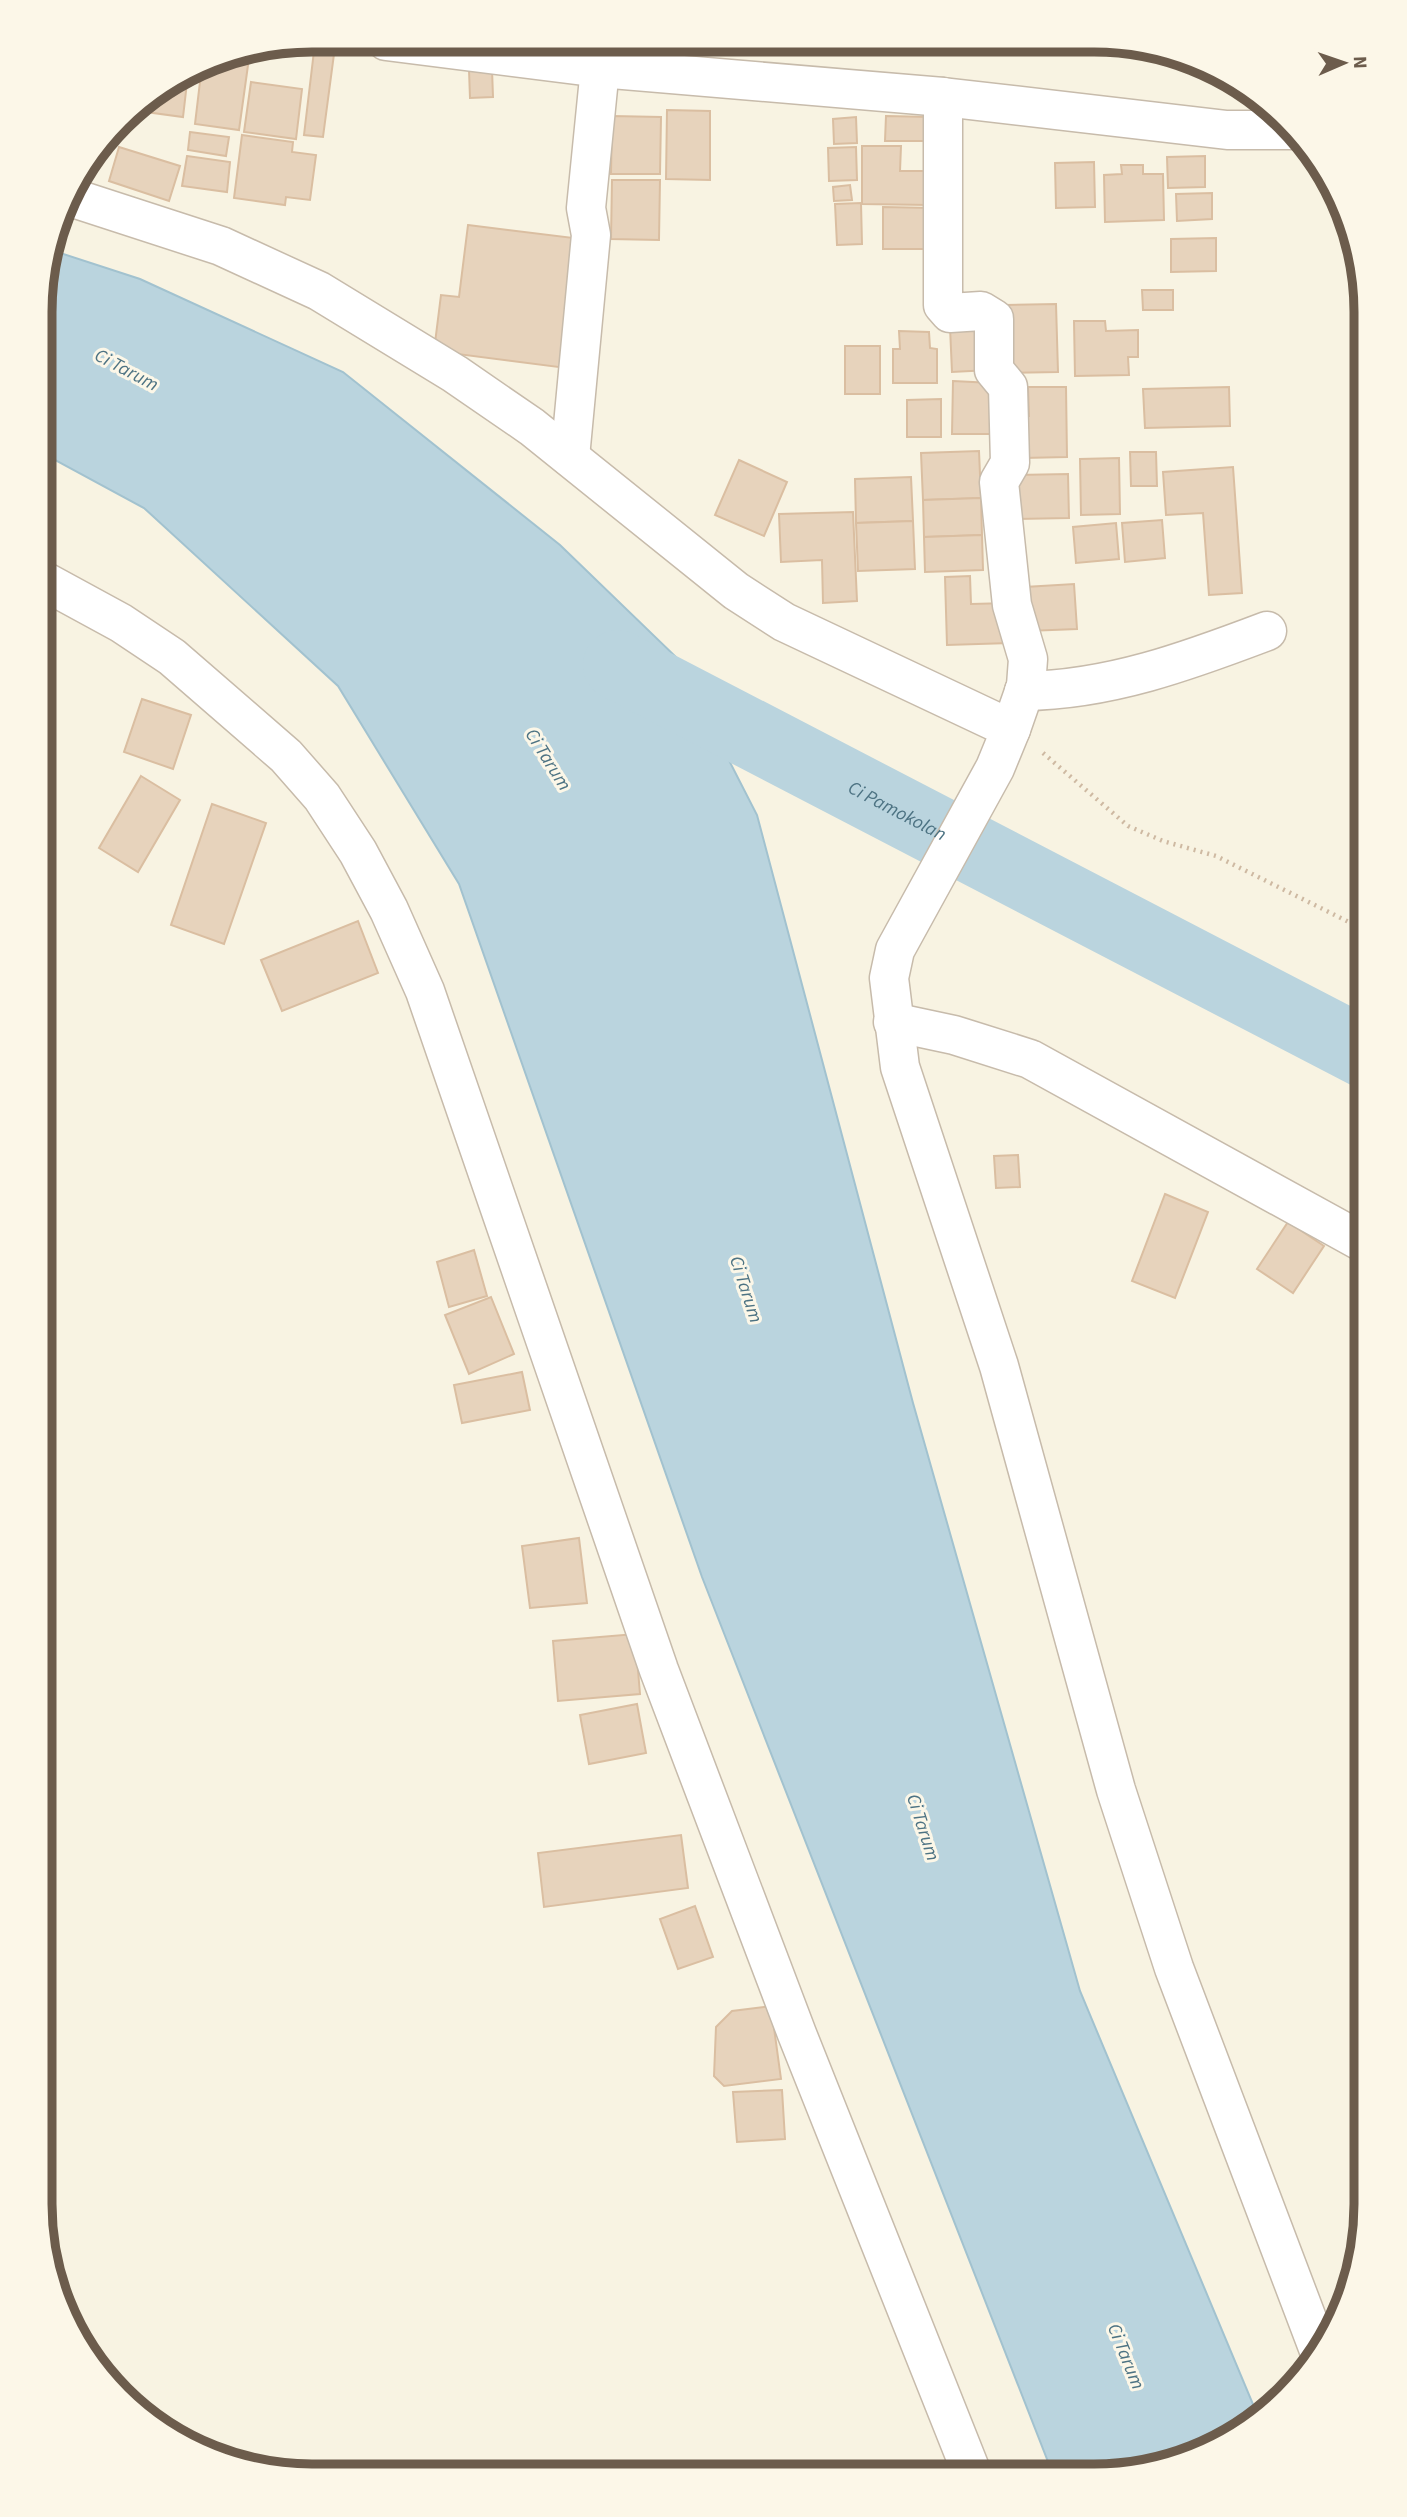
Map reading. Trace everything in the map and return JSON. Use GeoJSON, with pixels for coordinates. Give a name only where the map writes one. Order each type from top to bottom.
{"type":"FeatureCollection","features":[{"type":"Feature","properties":{"kind":"street"},"geometry":{"type":"LineString","coordinates":[[473,52],[600,68],[943,97],[1227,131],[1279,130]]}},
{"type":"Feature","properties":{"kind":"street"},"geometry":{"type":"LineString","coordinates":[[569,457],[591,235],[586,208],[600,68]]}},
{"type":"Feature","properties":{"kind":"street"},"geometry":{"type":"LineString","coordinates":[[943,97],[943,305],[950,313],[981,312],[994,319],[994,370],[1008,387],[1010,463],[999,482],[1012,604],[1028,659],[1024,691],[1012,729],[984,788],[895,950],[889,978],[900,1067],[999,1366],[1116,1790],[1174,1968],[1316,2341]]}},
{"type":"Feature","properties":{"kind":"street"},"geometry":{"type":"LineString","coordinates":[[78,200],[221,246],[319,291],[455,374],[569,457],[736,591],[784,622],[1012,729]]}},
{"type":"Feature","properties":{"kind":"street"},"geometry":{"type":"LineString","coordinates":[[52,585],[121,623],[172,657],[286,756],[322,797],[358,852],[389,910],[425,991],[540,1316],[659,1670],[797,2034],[968,2464]]}},
{"type":"Feature","properties":{"kind":"street"},"geometry":{"type":"LineString","coordinates":[[1024,691],[1081,689],[1142,674],[1202,656],[1266,631]]}},
{"type":"Feature","properties":{"kind":"street"},"geometry":{"type":"LineString","coordinates":[[893,1022],[954,1035],[1030,1059],[1354,1237]]}},
{"type":"Feature","properties":{"kind":"path"},"geometry":{"type":"LineString","coordinates":[[1012,729],[1128,825],[1163,841],[1216,856],[1354,925]]}},
{"type":"Feature","properties":{"kind":"water","name":"Ci Tarum"},"geometry":{"type":"Polygon","coordinates":[[[60,253],[140,279],[343,372],[560,545],[676,657],[757,815],[913,1403],[1080,1991],[1255,2409],[1224,2430],[1194,2445],[1161,2456],[1111,2464],[1049,2464],[702,1577],[459,884],[338,686],[144,508],[52,458],[52,313],[60,253]]]}},
{"type":"Feature","properties":{"kind":"building"},"geometry":{"type":"Polygon","coordinates":[[[314,52],[334,54],[323,137],[304,135],[314,52]]]}},
{"type":"Feature","properties":{"kind":"building"},"geometry":{"type":"Polygon","coordinates":[[[249,61],[239,130],[195,124],[200,78],[249,61]]]}},
{"type":"Feature","properties":{"kind":"building"},"geometry":{"type":"Polygon","coordinates":[[[492,69],[493,97],[470,98],[469,70],[492,69]]]}},
{"type":"Feature","properties":{"kind":"building"},"geometry":{"type":"Polygon","coordinates":[[[251,82],[302,89],[296,139],[244,132],[251,82]]]}},
{"type":"Feature","properties":{"kind":"building"},"geometry":{"type":"Polygon","coordinates":[[[187,85],[183,117],[147,112],[187,85]]]}},
{"type":"Feature","properties":{"kind":"building"},"geometry":{"type":"Polygon","coordinates":[[[667,110],[710,111],[710,180],[666,179],[667,110]]]}},
{"type":"Feature","properties":{"kind":"building"},"geometry":{"type":"Polygon","coordinates":[[[612,116],[661,117],[660,174],[611,174],[612,116]]]}},
{"type":"Feature","properties":{"kind":"building"},"geometry":{"type":"Polygon","coordinates":[[[886,116],[931,117],[931,141],[885,141],[886,116]]]}},
{"type":"Feature","properties":{"kind":"building"},"geometry":{"type":"Polygon","coordinates":[[[856,117],[857,143],[834,144],[833,119],[856,117]]]}},
{"type":"Feature","properties":{"kind":"building"},"geometry":{"type":"Polygon","coordinates":[[[190,132],[229,137],[226,156],[188,150],[190,132]]]}},
{"type":"Feature","properties":{"kind":"building"},"geometry":{"type":"Polygon","coordinates":[[[242,135],[293,142],[292,152],[316,155],[310,200],[286,197],[285,205],[234,198],[242,135]]]}},
{"type":"Feature","properties":{"kind":"building"},"geometry":{"type":"Polygon","coordinates":[[[862,146],[901,146],[900,171],[930,171],[929,205],[862,204],[862,146]]]}},
{"type":"Feature","properties":{"kind":"building"},"geometry":{"type":"Polygon","coordinates":[[[119,147],[180,166],[169,201],[109,181],[119,147]]]}},
{"type":"Feature","properties":{"kind":"building"},"geometry":{"type":"Polygon","coordinates":[[[856,147],[857,180],[829,181],[828,148],[856,147]]]}},
{"type":"Feature","properties":{"kind":"building"},"geometry":{"type":"Polygon","coordinates":[[[187,156],[230,162],[227,192],[182,186],[187,156]]]}},
{"type":"Feature","properties":{"kind":"building"},"geometry":{"type":"Polygon","coordinates":[[[1205,156],[1205,187],[1168,188],[1167,157],[1205,156]]]}},
{"type":"Feature","properties":{"kind":"building"},"geometry":{"type":"Polygon","coordinates":[[[1094,162],[1095,207],[1056,208],[1055,163],[1094,162]]]}},
{"type":"Feature","properties":{"kind":"building"},"geometry":{"type":"Polygon","coordinates":[[[1121,165],[1143,165],[1143,174],[1163,174],[1164,220],[1105,222],[1104,175],[1122,174],[1121,165]]]}},
{"type":"Feature","properties":{"kind":"building"},"geometry":{"type":"Polygon","coordinates":[[[612,180],[660,180],[659,240],[611,239],[612,180]]]}},
{"type":"Feature","properties":{"kind":"building"},"geometry":{"type":"Polygon","coordinates":[[[850,185],[852,200],[834,201],[833,187],[850,185]]]}},
{"type":"Feature","properties":{"kind":"building"},"geometry":{"type":"Polygon","coordinates":[[[1212,193],[1212,219],[1177,221],[1176,194],[1212,193]]]}},
{"type":"Feature","properties":{"kind":"building"},"geometry":{"type":"Polygon","coordinates":[[[861,203],[862,244],[837,245],[835,204],[861,203]]]}},
{"type":"Feature","properties":{"kind":"building"},"geometry":{"type":"Polygon","coordinates":[[[883,207],[934,208],[934,249],[883,249],[883,207]]]}},
{"type":"Feature","properties":{"kind":"building"},"geometry":{"type":"Polygon","coordinates":[[[468,225],[582,239],[566,368],[434,351],[441,295],[459,297],[468,225]]]}},
{"type":"Feature","properties":{"kind":"building"},"geometry":{"type":"Polygon","coordinates":[[[1216,238],[1216,271],[1171,272],[1171,239],[1216,238]]]}},
{"type":"Feature","properties":{"kind":"building"},"geometry":{"type":"Polygon","coordinates":[[[1142,290],[1173,290],[1173,310],[1143,310],[1142,290]]]}},
{"type":"Feature","properties":{"kind":"building"},"geometry":{"type":"Polygon","coordinates":[[[1056,304],[1058,372],[1007,373],[1006,305],[1056,304]]]}},
{"type":"Feature","properties":{"kind":"building"},"geometry":{"type":"Polygon","coordinates":[[[1074,321],[1105,321],[1106,331],[1138,330],[1138,357],[1128,357],[1129,375],[1075,376],[1074,321]]]}},
{"type":"Feature","properties":{"kind":"building"},"geometry":{"type":"Polygon","coordinates":[[[988,325],[990,370],[952,372],[950,327],[988,325]]]}},
{"type":"Feature","properties":{"kind":"building"},"geometry":{"type":"Polygon","coordinates":[[[899,331],[929,332],[930,348],[937,349],[937,383],[893,383],[893,349],[900,349],[899,331]]]}},
{"type":"Feature","properties":{"kind":"building"},"geometry":{"type":"Polygon","coordinates":[[[845,346],[880,346],[880,394],[845,394],[845,346]]]}},
{"type":"Feature","properties":{"kind":"building"},"geometry":{"type":"Polygon","coordinates":[[[953,381],[992,383],[991,434],[952,434],[953,381]]]}},
{"type":"Feature","properties":{"kind":"building"},"geometry":{"type":"Polygon","coordinates":[[[1028,387],[1066,387],[1067,457],[1023,458],[1022,416],[1029,416],[1028,387]]]}},
{"type":"Feature","properties":{"kind":"building"},"geometry":{"type":"Polygon","coordinates":[[[1229,387],[1230,426],[1145,428],[1143,389],[1229,387]]]}},
{"type":"Feature","properties":{"kind":"building"},"geometry":{"type":"Polygon","coordinates":[[[941,399],[941,437],[907,437],[907,400],[941,399]]]}},
{"type":"Feature","properties":{"kind":"building"},"geometry":{"type":"Polygon","coordinates":[[[979,451],[981,498],[923,500],[921,453],[979,451]]]}},
{"type":"Feature","properties":{"kind":"building"},"geometry":{"type":"Polygon","coordinates":[[[1130,452],[1156,452],[1157,486],[1131,486],[1130,452]]]}},
{"type":"Feature","properties":{"kind":"building"},"geometry":{"type":"Polygon","coordinates":[[[1119,458],[1120,514],[1081,515],[1080,459],[1119,458]]]}},
{"type":"Feature","properties":{"kind":"building"},"geometry":{"type":"Polygon","coordinates":[[[739,460],[787,482],[764,536],[715,515],[739,460]]]}},
{"type":"Feature","properties":{"kind":"building"},"geometry":{"type":"Polygon","coordinates":[[[1233,467],[1242,593],[1209,595],[1203,513],[1166,515],[1163,472],[1233,467]]]}},
{"type":"Feature","properties":{"kind":"building"},"geometry":{"type":"Polygon","coordinates":[[[1068,474],[1069,518],[1017,519],[1016,475],[1068,474]]]}},
{"type":"Feature","properties":{"kind":"building"},"geometry":{"type":"Polygon","coordinates":[[[911,477],[913,521],[856,523],[855,479],[911,477]]]}},
{"type":"Feature","properties":{"kind":"building"},"geometry":{"type":"Polygon","coordinates":[[[981,498],[982,535],[924,537],[923,500],[981,498]]]}},
{"type":"Feature","properties":{"kind":"building"},"geometry":{"type":"Polygon","coordinates":[[[853,512],[857,601],[823,603],[822,560],[781,562],[779,514],[853,512]]]}},
{"type":"Feature","properties":{"kind":"building"},"geometry":{"type":"Polygon","coordinates":[[[1162,520],[1165,558],[1125,562],[1122,523],[1162,520]]]}},
{"type":"Feature","properties":{"kind":"building"},"geometry":{"type":"Polygon","coordinates":[[[913,521],[915,569],[858,571],[856,523],[913,521]]]}},
{"type":"Feature","properties":{"kind":"building"},"geometry":{"type":"Polygon","coordinates":[[[1116,523],[1119,559],[1076,563],[1073,527],[1116,523]]]}},
{"type":"Feature","properties":{"kind":"building"},"geometry":{"type":"Polygon","coordinates":[[[982,535],[983,570],[925,572],[924,537],[982,535]]]}},
{"type":"Feature","properties":{"kind":"building"},"geometry":{"type":"Polygon","coordinates":[[[970,576],[971,604],[1009,603],[1010,643],[947,645],[945,577],[970,576]]]}},
{"type":"Feature","properties":{"kind":"building"},"geometry":{"type":"Polygon","coordinates":[[[1074,584],[1077,629],[1027,631],[1025,587],[1074,584]]]}},
{"type":"Feature","properties":{"kind":"building"},"geometry":{"type":"Polygon","coordinates":[[[142,699],[191,715],[173,769],[124,752],[142,699]]]}},
{"type":"Feature","properties":{"kind":"building"},"geometry":{"type":"Polygon","coordinates":[[[141,776],[180,800],[138,872],[99,848],[141,776]]]}},
{"type":"Feature","properties":{"kind":"building"},"geometry":{"type":"Polygon","coordinates":[[[212,804],[266,823],[224,944],[171,925],[212,804]]]}},
{"type":"Feature","properties":{"kind":"building"},"geometry":{"type":"Polygon","coordinates":[[[358,921],[378,973],[282,1011],[261,960],[358,921]]]}},
{"type":"Feature","properties":{"kind":"building"},"geometry":{"type":"Polygon","coordinates":[[[1018,1155],[1020,1187],[996,1188],[994,1156],[1018,1155]]]}},
{"type":"Feature","properties":{"kind":"building"},"geometry":{"type":"Polygon","coordinates":[[[1165,1194],[1208,1212],[1175,1298],[1132,1281],[1165,1194]]]}},
{"type":"Feature","properties":{"kind":"building"},"geometry":{"type":"Polygon","coordinates":[[[1288,1222],[1324,1246],[1293,1293],[1257,1269],[1288,1222]]]}},
{"type":"Feature","properties":{"kind":"building"},"geometry":{"type":"Polygon","coordinates":[[[474,1250],[487,1296],[449,1307],[437,1262],[474,1250]]]}},
{"type":"Feature","properties":{"kind":"building"},"geometry":{"type":"Polygon","coordinates":[[[491,1297],[514,1354],[469,1374],[445,1315],[491,1297]]]}},
{"type":"Feature","properties":{"kind":"building"},"geometry":{"type":"Polygon","coordinates":[[[522,1372],[530,1410],[462,1423],[454,1385],[522,1372]]]}},
{"type":"Feature","properties":{"kind":"building"},"geometry":{"type":"Polygon","coordinates":[[[579,1538],[587,1603],[530,1608],[522,1546],[579,1538]]]}},
{"type":"Feature","properties":{"kind":"building"},"geometry":{"type":"Polygon","coordinates":[[[635,1634],[640,1694],[558,1701],[553,1641],[635,1634]]]}},
{"type":"Feature","properties":{"kind":"building"},"geometry":{"type":"Polygon","coordinates":[[[637,1704],[646,1753],[589,1764],[580,1715],[637,1704]]]}},
{"type":"Feature","properties":{"kind":"building"},"geometry":{"type":"Polygon","coordinates":[[[681,1835],[688,1888],[544,1907],[538,1853],[681,1835]]]}},
{"type":"Feature","properties":{"kind":"building"},"geometry":{"type":"Polygon","coordinates":[[[695,1906],[713,1957],[678,1969],[660,1919],[695,1906]]]}},
{"type":"Feature","properties":{"kind":"building"},"geometry":{"type":"Polygon","coordinates":[[[771,2006],[781,2079],[724,2086],[714,2076],[716,2027],[732,2011],[771,2006]]]}},
{"type":"Feature","properties":{"kind":"building"},"geometry":{"type":"Polygon","coordinates":[[[782,2090],[785,2139],[737,2142],[733,2092],[782,2090]]]}},
{"type":"Feature","properties":{"kind":"waterway","name":"Ci Pamokolan"},"geometry":{"type":"LineString","coordinates":[[618,665],[1354,1047]]}}]}
